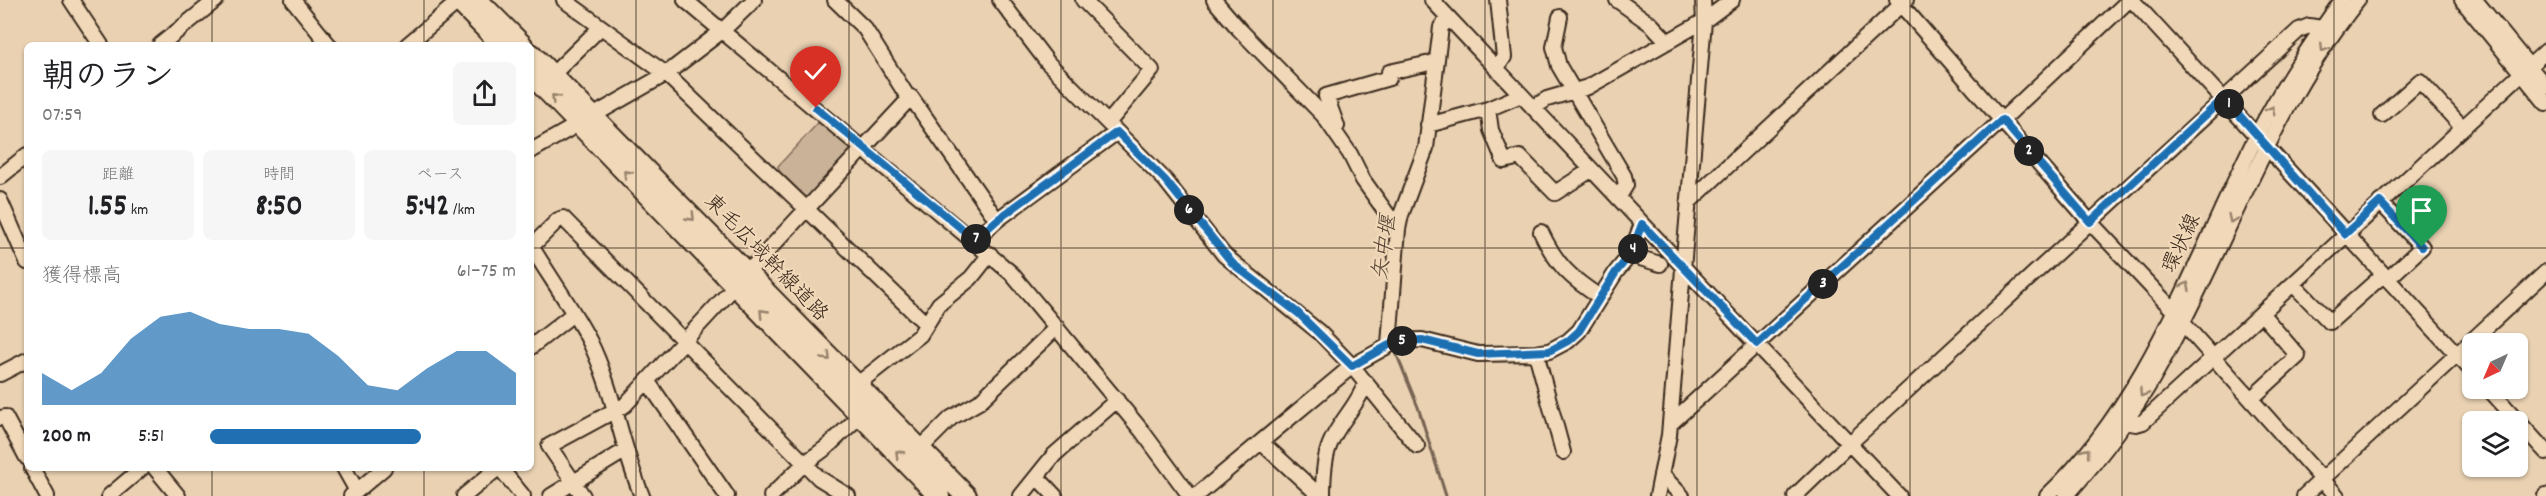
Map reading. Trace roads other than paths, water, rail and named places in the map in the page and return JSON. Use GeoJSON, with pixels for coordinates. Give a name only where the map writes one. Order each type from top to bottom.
{"type":"FeatureCollection","features":[{"type":"Feature","properties":{"kind":"highway"},"geometry":{"type":"LineString","coordinates":[[465,0],[500,42]]}},
{"type":"Feature","properties":{"kind":"highway"},"geometry":{"type":"LineString","coordinates":[[465,0],[518,42]]}},
{"type":"Feature","properties":{"kind":"highway","name":"東毛広域幹線道路"},"geometry":{"type":"LineString","coordinates":[[534,57],[552,75],[586,119],[867,408],[939,496]]}},
{"type":"Feature","properties":{"kind":"highway","name":"東毛広域幹線道路"},"geometry":{"type":"LineString","coordinates":[[534,76],[586,119]]}},
{"type":"Feature","properties":{"kind":"highway","name":"東毛広域幹線道路"},"geometry":{"type":"LineString","coordinates":[[741,280],[855,386],[867,408],[920,449],[966,496]]}},
{"type":"Feature","properties":{"kind":"street"},"geometry":{"type":"LineString","coordinates":[[71,0],[99,42]]}},
{"type":"Feature","properties":{"kind":"street"},"geometry":{"type":"LineString","coordinates":[[164,42],[216,0]]}},
{"type":"Feature","properties":{"kind":"street"},"geometry":{"type":"LineString","coordinates":[[292,0],[327,42]]}},
{"type":"Feature","properties":{"kind":"street"},"geometry":{"type":"LineString","coordinates":[[411,42],[465,0]]}},
{"type":"Feature","properties":{"kind":"street"},"geometry":{"type":"LineString","coordinates":[[564,0],[666,74],[926,324]]}},
{"type":"Feature","properties":{"kind":"street"},"geometry":{"type":"LineString","coordinates":[[685,0],[975,240],[1011,273],[1117,400],[1190,496]]}},
{"type":"Feature","properties":{"kind":"street"},"geometry":{"type":"LineString","coordinates":[[534,149],[666,74],[722,31],[754,0]]}},
{"type":"Feature","properties":{"kind":"street"},"geometry":{"type":"LineString","coordinates":[[835,0],[865,29],[909,99],[911,97],[997,220]]}},
{"type":"Feature","properties":{"kind":"street"},"geometry":{"type":"LineString","coordinates":[[999,0],[1048,63],[1165,180],[1233,264],[1298,313],[1352,366],[1418,446]]}},
{"type":"Feature","properties":{"kind":"street"},"geometry":{"type":"LineString","coordinates":[[975,240],[1112,128],[1152,70],[1083,0]]}},
{"type":"Feature","properties":{"kind":"street"},"geometry":{"type":"LineString","coordinates":[[1215,0],[1239,29],[1323,115],[1344,145],[1363,180],[1398,229]]}},
{"type":"Feature","properties":{"kind":"street"},"geometry":{"type":"LineString","coordinates":[[1432,0],[1899,496]]}},
{"type":"Feature","properties":{"kind":"street"},"geometry":{"type":"LineString","coordinates":[[1496,69],[1504,57],[1498,0]]}},
{"type":"Feature","properties":{"kind":"street"},"geometry":{"type":"LineString","coordinates":[[1617,0],[1652,25],[1667,41]]}},
{"type":"Feature","properties":{"kind":"street"},"geometry":{"type":"LineString","coordinates":[[1657,496],[1670,424],[1704,21],[1703,0]]}},
{"type":"Feature","properties":{"kind":"street"},"geometry":{"type":"LineString","coordinates":[[1533,108],[1547,99],[1588,87],[1704,21],[1732,0]]}},
{"type":"Feature","properties":{"kind":"street"},"geometry":{"type":"LineString","coordinates":[[1670,424],[2131,0],[2268,145],[2345,234],[2462,360]]}},
{"type":"Feature","properties":{"kind":"street","name":"環状線"},"geometry":{"type":"LineString","coordinates":[[2066,496],[2125,422],[2156,374],[2178,316],[2257,135],[2286,82],[2342,0]]}},
{"type":"Feature","properties":{"kind":"street","name":"環状線"},"geometry":{"type":"LineString","coordinates":[[2047,496],[2071,471],[2115,414],[2178,316],[2298,88],[2332,34],[2358,0]]}},
{"type":"Feature","properties":{"kind":"street"},"geometry":{"type":"LineString","coordinates":[[2462,0],[2526,70],[2546,87]]}},
{"type":"Feature","properties":{"kind":"street"},"geometry":{"type":"LineString","coordinates":[[2475,0],[2526,70],[2546,102]]}},
{"type":"Feature","properties":{"kind":"street"},"geometry":{"type":"LineString","coordinates":[[1688,202],[1901,2],[2090,222],[2178,316],[2337,496]]}},
{"type":"Feature","properties":{"kind":"street"},"geometry":{"type":"LineString","coordinates":[[1560,17],[1554,47],[1559,66],[1624,176],[1626,185],[1618,198]]}},
{"type":"Feature","properties":{"kind":"street"},"geometry":{"type":"LineString","coordinates":[[1389,344],[1398,229],[1405,203],[1424,156],[1441,27],[1449,18]]}},
{"type":"Feature","properties":{"kind":"street"},"geometry":{"type":"LineString","coordinates":[[1796,496],[1850,442],[2299,30],[2309,26],[2322,28]]}},
{"type":"Feature","properties":{"kind":"street"},"geometry":{"type":"LineString","coordinates":[[552,75],[601,27]]}},
{"type":"Feature","properties":{"kind":"street"},"geometry":{"type":"LineString","coordinates":[[2125,422],[2136,424],[2143,422],[2546,51]]}},
{"type":"Feature","properties":{"kind":"street"},"geometry":{"type":"LineString","coordinates":[[1344,145],[1326,96],[1389,78],[1389,72],[1436,62]]}},
{"type":"Feature","properties":{"kind":"street"},"geometry":{"type":"LineString","coordinates":[[2382,115],[2420,81],[2462,127]]}},
{"type":"Feature","properties":{"kind":"street"},"geometry":{"type":"LineString","coordinates":[[1428,125],[1488,109],[1521,95]]}},
{"type":"Feature","properties":{"kind":"street"},"geometry":{"type":"LineString","coordinates":[[583,496],[549,446],[625,405],[909,99]]}},
{"type":"Feature","properties":{"kind":"street"},"geometry":{"type":"LineString","coordinates":[[1488,109],[1491,130],[1504,161],[1520,157],[1554,193],[1591,170]]}},
{"type":"Feature","properties":{"kind":"street"},"geometry":{"type":"LineString","coordinates":[[0,177],[24,157]]}},
{"type":"Feature","properties":{"kind":"street"},"geometry":{"type":"LineString","coordinates":[[0,200],[24,255]]}},
{"type":"Feature","properties":{"kind":"street"},"geometry":{"type":"LineString","coordinates":[[2293,284],[2330,322],[2422,247],[2380,202]]}},
{"type":"Feature","properties":{"kind":"street"},"geometry":{"type":"LineString","coordinates":[[534,244],[558,220],[563,218],[804,464],[819,478],[848,496]]}},
{"type":"Feature","properties":{"kind":"street"},"geometry":{"type":"LineString","coordinates":[[1196,496],[1352,366],[1396,341],[1422,340],[1478,354],[1536,353],[1549,351],[1568,341],[1579,331],[1630,255],[1642,224]]}},
{"type":"Feature","properties":{"kind":"street"},"geometry":{"type":"LineString","coordinates":[[1541,232],[1557,263],[1575,280],[1600,297]]}},
{"type":"Feature","properties":{"kind":"street"},"geometry":{"type":"LineString","coordinates":[[534,252],[589,341],[616,410],[626,450],[642,496]]}},
{"type":"Feature","properties":{"kind":"street"},"geometry":{"type":"LineString","coordinates":[[855,386],[920,335],[939,304],[971,278],[990,254]]}},
{"type":"Feature","properties":{"kind":"street"},"geometry":{"type":"LineString","coordinates":[[1630,255],[1660,264]]}},
{"type":"Feature","properties":{"kind":"street"},"geometry":{"type":"LineString","coordinates":[[2304,496],[2546,272]]}},
{"type":"Feature","properties":{"kind":"street"},"geometry":{"type":"LineString","coordinates":[[2251,399],[2298,356],[2261,313]]}},
{"type":"Feature","properties":{"kind":"street"},"geometry":{"type":"LineString","coordinates":[[534,345],[573,314]]}},
{"type":"Feature","properties":{"kind":"street"},"geometry":{"type":"LineString","coordinates":[[920,449],[951,418],[979,402],[1057,327]]}},
{"type":"Feature","properties":{"kind":"street"},"geometry":{"type":"LineString","coordinates":[[1536,353],[1563,452]]}},
{"type":"Feature","properties":{"kind":"street"},"geometry":{"type":"LineString","coordinates":[[0,374],[24,362]]}},
{"type":"Feature","properties":{"kind":"street"},"geometry":{"type":"LineString","coordinates":[[648,382],[727,496]]}},
{"type":"Feature","properties":{"kind":"street"},"geometry":{"type":"LineString","coordinates":[[1322,496],[1329,446],[1338,429],[1357,404],[1366,382]]}},
{"type":"Feature","properties":{"kind":"street"},"geometry":{"type":"LineString","coordinates":[[2498,399],[2546,452]]}},
{"type":"Feature","properties":{"kind":"street"},"geometry":{"type":"LineString","coordinates":[[1021,496],[1054,454],[1117,400]]}},
{"type":"Feature","properties":{"kind":"street"},"geometry":{"type":"LineString","coordinates":[[772,496],[867,408]]}},
{"type":"Feature","properties":{"kind":"street"},"geometry":{"type":"LineString","coordinates":[[0,418],[5,417],[24,452]]}},
{"type":"Feature","properties":{"kind":"street"},"geometry":{"type":"LineString","coordinates":[[1261,442],[1322,496]]}},
{"type":"Feature","properties":{"kind":"street"},"geometry":{"type":"LineString","coordinates":[[551,496],[626,450]]}},
{"type":"Feature","properties":{"kind":"street"},"geometry":{"type":"LineString","coordinates":[[34,471],[46,496]]}},
{"type":"Feature","properties":{"kind":"street"},"geometry":{"type":"LineString","coordinates":[[109,496],[138,471]]}},
{"type":"Feature","properties":{"kind":"street"},"geometry":{"type":"LineString","coordinates":[[157,471],[178,496]]}},
{"type":"Feature","properties":{"kind":"street"},"geometry":{"type":"LineString","coordinates":[[345,471],[354,494],[381,471]]}},
{"type":"Feature","properties":{"kind":"street"},"geometry":{"type":"LineString","coordinates":[[464,496],[495,471]]}},
{"type":"Feature","properties":{"kind":"street"},"geometry":{"type":"LineString","coordinates":[[502,471],[523,496]]}},
{"type":"Feature","properties":{"kind":"street"},"geometry":{"type":"LineString","coordinates":[[1661,474],[1682,496]]}},
{"type":"Feature","properties":{"kind":"street"},"geometry":{"type":"LineString","coordinates":[[1037,477],[1055,496]]}},
{"type":"Feature","properties":{"kind":"waterway","name":"矢中堰"},"geometry":{"type":"LineString","coordinates":[[1394,348],[1418,407],[1446,496]]}}]}
